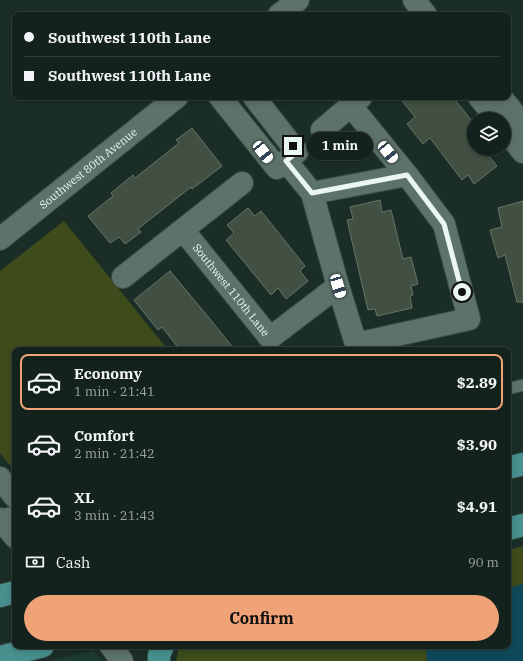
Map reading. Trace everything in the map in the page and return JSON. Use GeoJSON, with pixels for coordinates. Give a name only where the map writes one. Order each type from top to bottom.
{"type":"FeatureCollection","features":[{"type":"Feature","properties":{"kind":"highway"},"geometry":{"type":"LineString","coordinates":[[511,467],[523,464]]}},
{"type":"Feature","properties":{"kind":"highway"},"geometry":{"type":"LineString","coordinates":[[511,528],[523,525]]}},
{"type":"Feature","properties":{"kind":"highway"},"geometry":{"type":"LineString","coordinates":[[0,596],[12,593]]}},
{"type":"Feature","properties":{"kind":"highway"},"geometry":{"type":"LineString","coordinates":[[0,657],[31,649]]}},
{"type":"Feature","properties":{"kind":"highway"},"geometry":{"type":"LineString","coordinates":[[159,661],[162,649]]}},
{"type":"Feature","properties":{"kind":"street"},"geometry":{"type":"LineString","coordinates":[[283,12],[298,0]]}},
{"type":"Feature","properties":{"kind":"street"},"geometry":{"type":"LineString","coordinates":[[414,0],[424,12]]}},
{"type":"Feature","properties":{"kind":"street","name":"Southwest 80th Avenue"},"geometry":{"type":"LineString","coordinates":[[0,239],[173,100]]}},
{"type":"Feature","properties":{"kind":"street"},"geometry":{"type":"LineString","coordinates":[[223,100],[287,160]]}},
{"type":"Feature","properties":{"kind":"street"},"geometry":{"type":"LineString","coordinates":[[256,100],[287,160],[312,193],[356,344],[469,319],[444,224],[407,175],[356,101],[322,130]]}},
{"type":"Feature","properties":{"kind":"street"},"geometry":{"type":"LineString","coordinates":[[481,100],[491,112]]}},
{"type":"Feature","properties":{"kind":"street"},"geometry":{"type":"LineString","coordinates":[[503,100],[523,125]]}},
{"type":"Feature","properties":{"kind":"street"},"geometry":{"type":"LineString","coordinates":[[511,137],[523,152]]}},
{"type":"Feature","properties":{"kind":"street"},"geometry":{"type":"LineString","coordinates":[[312,193],[407,175]]}},
{"type":"Feature","properties":{"kind":"street"},"geometry":{"type":"LineString","coordinates":[[123,277],[242,183]]}},
{"type":"Feature","properties":{"kind":"street","name":"Southwest 110th Lane"},"geometry":{"type":"LineString","coordinates":[[183,230],[270,338],[338,286]]}},
{"type":"Feature","properties":{"kind":"street"},"geometry":{"type":"LineString","coordinates":[[0,478],[12,493]]}},
{"type":"Feature","properties":{"kind":"street"},"geometry":{"type":"LineString","coordinates":[[0,519],[12,533]]}},
{"type":"Feature","properties":{"kind":"street"},"geometry":{"type":"LineString","coordinates":[[113,649],[122,661]]}},
{"type":"Feature","properties":{"kind":"lane"},"geometry":{"type":"LineString","coordinates":[[511,388],[523,385]]}},
{"type":"Feature","properties":{"kind":"lane"},"geometry":{"type":"LineString","coordinates":[[0,515],[12,513]]}},
{"type":"Feature","properties":{"kind":"shaded area"},"geometry":{"type":"Polygon","coordinates":[[[93,650],[102,661],[51,661],[93,650]]]}},
{"type":"Feature","properties":{"kind":"green space"},"geometry":{"type":"Polygon","coordinates":[[[64,221],[166,347],[12,347],[12,468],[0,453],[0,271],[64,221]]]}},
{"type":"Feature","properties":{"kind":"green space"},"geometry":{"type":"Polygon","coordinates":[[[523,546],[523,661],[176,661],[178,649],[511,649],[511,549],[523,546]]]}},
{"type":"Feature","properties":{"kind":"water"},"geometry":{"type":"Polygon","coordinates":[[[523,584],[523,661],[427,661],[426,649],[511,649],[511,587],[523,584]]]}},
{"type":"Feature","properties":{"kind":"building"},"geometry":{"type":"Polygon","coordinates":[[[401,100],[455,100],[467,115],[467,156],[489,156],[497,166],[474,184],[468,175],[462,180],[430,138],[423,144],[407,124],[415,117],[401,100]]]}},
{"type":"Feature","properties":{"kind":"building"},"geometry":{"type":"Polygon","coordinates":[[[192,128],[222,166],[192,189],[191,187],[138,229],[141,232],[125,244],[119,237],[110,243],[88,216],[113,196],[111,193],[133,175],[135,178],[179,143],[176,140],[192,128]]]}},
{"type":"Feature","properties":{"kind":"building"},"geometry":{"type":"Polygon","coordinates":[[[380,200],[382,212],[391,210],[403,259],[411,257],[418,284],[411,286],[413,295],[410,296],[412,308],[377,316],[375,309],[368,310],[347,220],[353,219],[350,207],[380,200]]]}},
{"type":"Feature","properties":{"kind":"building"},"geometry":{"type":"Polygon","coordinates":[[[523,201],[523,302],[517,302],[505,255],[498,258],[490,230],[502,227],[498,208],[523,201]]]}},
{"type":"Feature","properties":{"kind":"building"},"geometry":{"type":"Polygon","coordinates":[[[248,208],[255,216],[261,211],[305,266],[300,271],[308,281],[286,299],[278,288],[271,295],[226,240],[234,233],[227,225],[248,208]]]}},
{"type":"Feature","properties":{"kind":"building"},"geometry":{"type":"Polygon","coordinates":[[[170,271],[233,347],[178,347],[162,327],[158,330],[134,300],[170,271]]]}},
{"type":"Feature","properties":{"kind":"route"},"geometry":{"type":"LineString","coordinates":[[293,146],[297,152],[286,161],[312,193],[407,175],[444,224],[462,292]]}}]}
